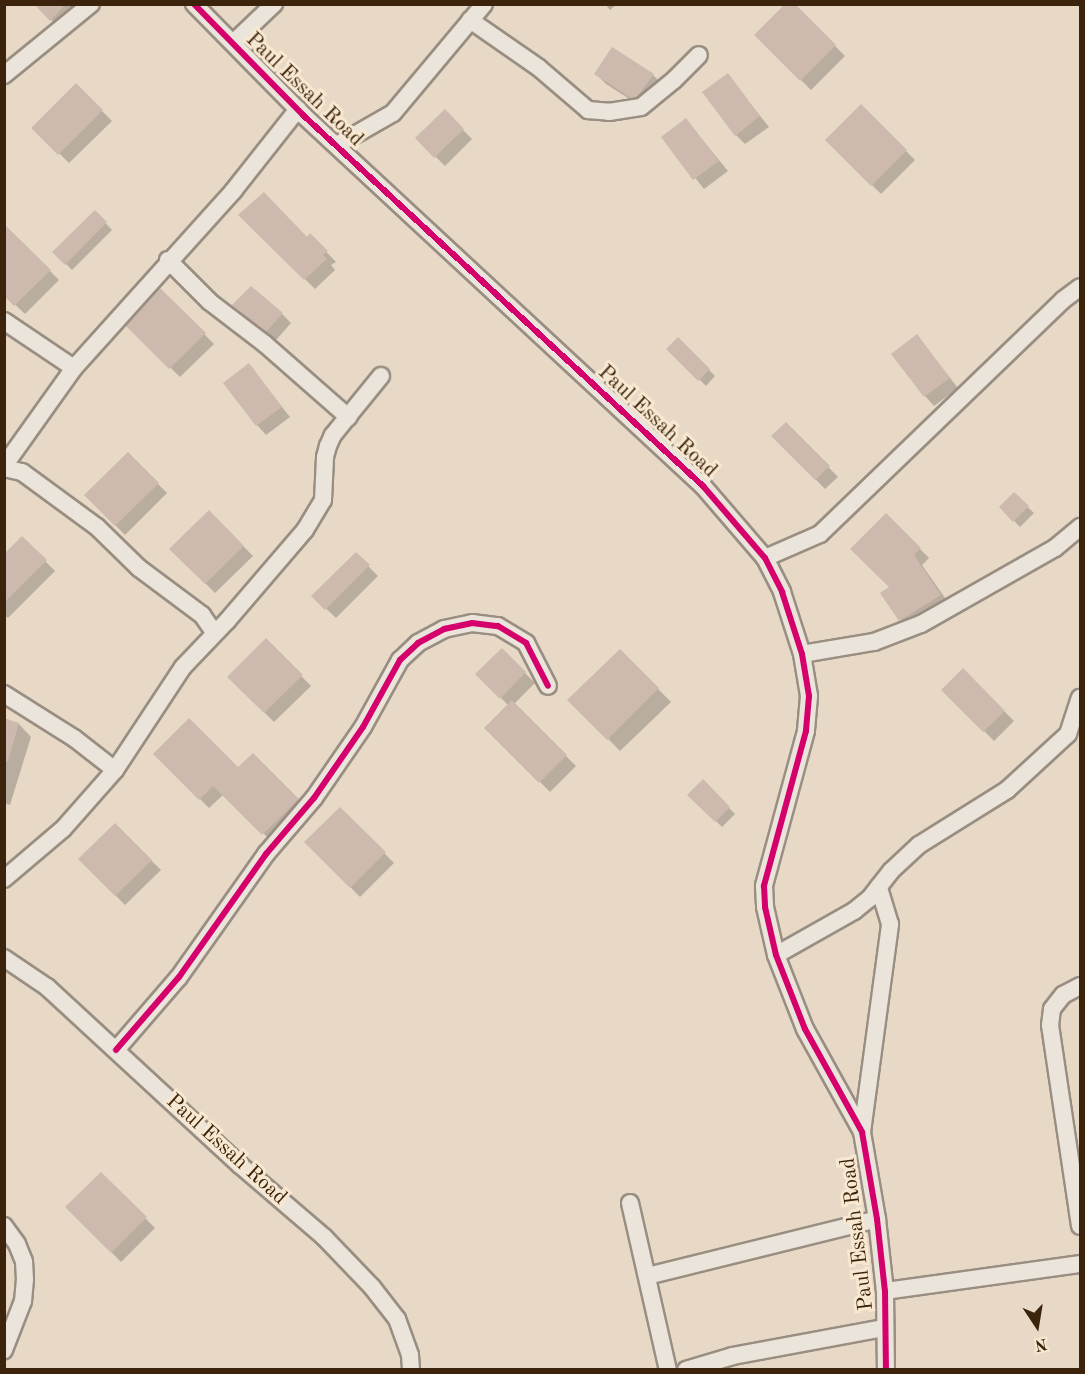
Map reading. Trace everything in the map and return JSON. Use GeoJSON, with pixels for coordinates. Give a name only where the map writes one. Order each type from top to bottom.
{"type":"FeatureCollection","features":[{"type":"Feature","properties":{"kind":"street"},"geometry":{"type":"LineString","coordinates":[[4,75],[91,4]]}},
{"type":"Feature","properties":{"kind":"street","name":"Paul Essah Road"},"geometry":{"type":"LineString","coordinates":[[194,4],[298,109],[703,486],[765,558],[782,592],[802,654],[809,696],[806,731],[765,886],[765,907],[776,955],[805,1029],[862,1132],[877,1219],[885,1291],[886,1370]]}},
{"type":"Feature","properties":{"kind":"street"},"geometry":{"type":"LineString","coordinates":[[233,44],[274,4]]}},
{"type":"Feature","properties":{"kind":"street"},"geometry":{"type":"LineString","coordinates":[[337,145],[393,113],[484,4]]}},
{"type":"Feature","properties":{"kind":"street"},"geometry":{"type":"LineString","coordinates":[[470,20],[539,68],[588,110],[609,112],[640,107],[674,81],[699,55]]}},
{"type":"Feature","properties":{"kind":"street"},"geometry":{"type":"LineString","coordinates":[[214,632],[202,615],[139,568],[97,527],[22,472],[4,467],[74,368],[168,260],[234,190],[298,109]]}},
{"type":"Feature","properties":{"kind":"street"},"geometry":{"type":"LineString","coordinates":[[168,260],[210,302],[265,344],[348,417]]}},
{"type":"Feature","properties":{"kind":"street"},"geometry":{"type":"LineString","coordinates":[[765,558],[820,534],[1063,300],[1080,287]]}},
{"type":"Feature","properties":{"kind":"street"},"geometry":{"type":"LineString","coordinates":[[4,321],[74,368]]}},
{"type":"Feature","properties":{"kind":"street"},"geometry":{"type":"LineString","coordinates":[[4,879],[63,829],[115,770],[183,667],[227,621],[305,530],[318,512],[323,500],[324,457],[328,446],[381,376]]}},
{"type":"Feature","properties":{"kind":"street"},"geometry":{"type":"LineString","coordinates":[[802,654],[874,642],[921,624],[1055,548],[1080,527]]}},
{"type":"Feature","properties":{"kind":"street"},"geometry":{"type":"LineString","coordinates":[[116,1050],[179,977],[266,854],[314,798],[363,727],[400,660],[418,643],[444,629],[472,623],[498,626],[526,643],[548,686]]}},
{"type":"Feature","properties":{"kind":"street"},"geometry":{"type":"LineString","coordinates":[[4,694],[74,738],[115,770]]}},
{"type":"Feature","properties":{"kind":"street"},"geometry":{"type":"LineString","coordinates":[[776,955],[854,911],[909,853],[1006,790],[1068,734],[1080,698]]}},
{"type":"Feature","properties":{"kind":"street"},"geometry":{"type":"LineString","coordinates":[[862,1132],[890,924],[879,887]]}},
{"type":"Feature","properties":{"kind":"street","name":"Paul Essah Road"},"geometry":{"type":"LineString","coordinates":[[4,958],[47,987],[240,1165],[324,1237],[372,1287],[397,1319],[410,1355],[411,1370]]}},
{"type":"Feature","properties":{"kind":"street"},"geometry":{"type":"LineString","coordinates":[[1080,986],[1063,995],[1052,1009],[1050,1025],[1075,1159],[1080,1226]]}},
{"type":"Feature","properties":{"kind":"street"},"geometry":{"type":"LineString","coordinates":[[630,1203],[668,1370]]}},
{"type":"Feature","properties":{"kind":"street"},"geometry":{"type":"LineString","coordinates":[[646,1276],[877,1219]]}},
{"type":"Feature","properties":{"kind":"street"},"geometry":{"type":"LineString","coordinates":[[4,1226],[17,1244],[24,1261],[26,1279],[23,1301],[4,1350]]}},
{"type":"Feature","properties":{"kind":"street"},"geometry":{"type":"LineString","coordinates":[[885,1291],[1080,1264]]}},
{"type":"Feature","properties":{"kind":"street"},"geometry":{"type":"LineString","coordinates":[[686,1370],[733,1356],[884,1328]]}},
{"type":"Feature","properties":{"kind":"building"},"geometry":{"type":"Polygon","coordinates":[[[34,4],[66,4],[50,21],[34,4]]]}},
{"type":"Feature","properties":{"kind":"building"},"geometry":{"type":"Polygon","coordinates":[[[785,4],[795,4],[836,45],[800,81],[754,35],[785,4]]]}},
{"type":"Feature","properties":{"kind":"building"},"geometry":{"type":"Polygon","coordinates":[[[612,47],[654,74],[637,97],[631,98],[594,74],[612,47]]]}},
{"type":"Feature","properties":{"kind":"building"},"geometry":{"type":"Polygon","coordinates":[[[728,73],[760,116],[735,136],[702,92],[728,73]]]}},
{"type":"Feature","properties":{"kind":"building"},"geometry":{"type":"Polygon","coordinates":[[[76,83],[103,110],[58,155],[31,128],[76,83]]]}},
{"type":"Feature","properties":{"kind":"building"},"geometry":{"type":"Polygon","coordinates":[[[861,104],[907,150],[871,186],[825,140],[861,104]]]}},
{"type":"Feature","properties":{"kind":"building"},"geometry":{"type":"Polygon","coordinates":[[[445,109],[464,129],[434,158],[415,138],[445,109]]]}},
{"type":"Feature","properties":{"kind":"building"},"geometry":{"type":"Polygon","coordinates":[[[686,118],[719,161],[693,180],[661,137],[686,118]]]}},
{"type":"Feature","properties":{"kind":"building"},"geometry":{"type":"Polygon","coordinates":[[[264,192],[307,237],[310,233],[328,251],[323,255],[327,259],[304,280],[238,215],[264,192]]]}},
{"type":"Feature","properties":{"kind":"building"},"geometry":{"type":"Polygon","coordinates":[[[95,210],[107,222],[65,265],[52,252],[95,210]]]}},
{"type":"Feature","properties":{"kind":"building"},"geometry":{"type":"Polygon","coordinates":[[[4,224],[51,270],[14,306],[4,296],[4,224]]]}},
{"type":"Feature","properties":{"kind":"building"},"geometry":{"type":"Polygon","coordinates":[[[251,286],[283,313],[266,332],[232,305],[251,286]]]}},
{"type":"Feature","properties":{"kind":"building"},"geometry":{"type":"Polygon","coordinates":[[[160,288],[206,333],[169,369],[126,326],[160,288]]]}},
{"type":"Feature","properties":{"kind":"building"},"geometry":{"type":"Polygon","coordinates":[[[917,334],[950,378],[924,397],[891,354],[917,334]]]}},
{"type":"Feature","properties":{"kind":"building"},"geometry":{"type":"Polygon","coordinates":[[[678,337],[710,369],[698,381],[666,349],[678,337]]]}},
{"type":"Feature","properties":{"kind":"building"},"geometry":{"type":"Polygon","coordinates":[[[249,363],[282,407],[256,426],[223,383],[249,363]]]}},
{"type":"Feature","properties":{"kind":"building"},"geometry":{"type":"Polygon","coordinates":[[[786,422],[830,466],[815,480],[771,436],[786,422]]]}},
{"type":"Feature","properties":{"kind":"building"},"geometry":{"type":"Polygon","coordinates":[[[128,452],[159,483],[115,526],[84,495],[128,452]]]}},
{"type":"Feature","properties":{"kind":"building"},"geometry":{"type":"Polygon","coordinates":[[[1014,492],[1029,506],[1013,522],[999,507],[1014,492]]]}},
{"type":"Feature","properties":{"kind":"building"},"geometry":{"type":"Polygon","coordinates":[[[209,510],[244,546],[205,584],[169,549],[209,510]]]}},
{"type":"Feature","properties":{"kind":"building"},"geometry":{"type":"Polygon","coordinates":[[[886,513],[921,548],[914,555],[941,595],[899,621],[880,593],[889,587],[850,549],[886,513]]]}},
{"type":"Feature","properties":{"kind":"building"},"geometry":{"type":"Polygon","coordinates":[[[22,536],[47,560],[4,603],[4,554],[22,536]]]}},
{"type":"Feature","properties":{"kind":"building"},"geometry":{"type":"Polygon","coordinates":[[[356,552],[370,565],[325,610],[311,596],[356,552]]]}},
{"type":"Feature","properties":{"kind":"building"},"geometry":{"type":"Polygon","coordinates":[[[266,638],[303,675],[264,713],[227,677],[266,638]]]}},
{"type":"Feature","properties":{"kind":"building"},"geometry":{"type":"Polygon","coordinates":[[[502,648],[526,672],[500,699],[475,674],[502,648]]]}},
{"type":"Feature","properties":{"kind":"building"},"geometry":{"type":"Polygon","coordinates":[[[620,649],[659,688],[607,740],[567,700],[620,649]]]}},
{"type":"Feature","properties":{"kind":"building"},"geometry":{"type":"Polygon","coordinates":[[[963,668],[1005,711],[983,732],[941,690],[963,668]]]}},
{"type":"Feature","properties":{"kind":"building"},"geometry":{"type":"Polygon","coordinates":[[[512,700],[567,755],[539,783],[484,728],[512,700]]]}},
{"type":"Feature","properties":{"kind":"building"},"geometry":{"type":"Polygon","coordinates":[[[4,718],[19,723],[8,761],[4,761],[4,718]]]}},
{"type":"Feature","properties":{"kind":"building"},"geometry":{"type":"Polygon","coordinates":[[[189,718],[238,767],[253,753],[299,799],[262,835],[213,786],[199,800],[153,754],[189,718]]]}},
{"type":"Feature","properties":{"kind":"building"},"geometry":{"type":"Polygon","coordinates":[[[703,779],[730,807],[715,822],[687,795],[703,779]]]}},
{"type":"Feature","properties":{"kind":"building"},"geometry":{"type":"Polygon","coordinates":[[[340,807],[386,852],[350,888],[304,842],[340,807]]]}},
{"type":"Feature","properties":{"kind":"building"},"geometry":{"type":"Polygon","coordinates":[[[115,823],[152,860],[115,896],[78,859],[115,823]]]}},
{"type":"Feature","properties":{"kind":"building"},"geometry":{"type":"Polygon","coordinates":[[[101,1172],[147,1217],[111,1253],[65,1207],[101,1172]]]}},
{"type":"Feature","properties":{"kind":"cycle path"},"geometry":{"type":"LineString","coordinates":[[194,4],[303,115],[703,486],[765,558],[782,592],[802,654],[809,696],[806,731],[764,886],[765,907],[776,955],[805,1029],[862,1132],[877,1219],[885,1291],[886,1370]]}},
{"type":"Feature","properties":{"kind":"cycle path"},"geometry":{"type":"LineString","coordinates":[[116,1050],[179,977],[266,854],[314,798],[363,727],[400,660],[418,643],[444,629],[472,623],[498,626],[526,643],[548,686]]}}]}
